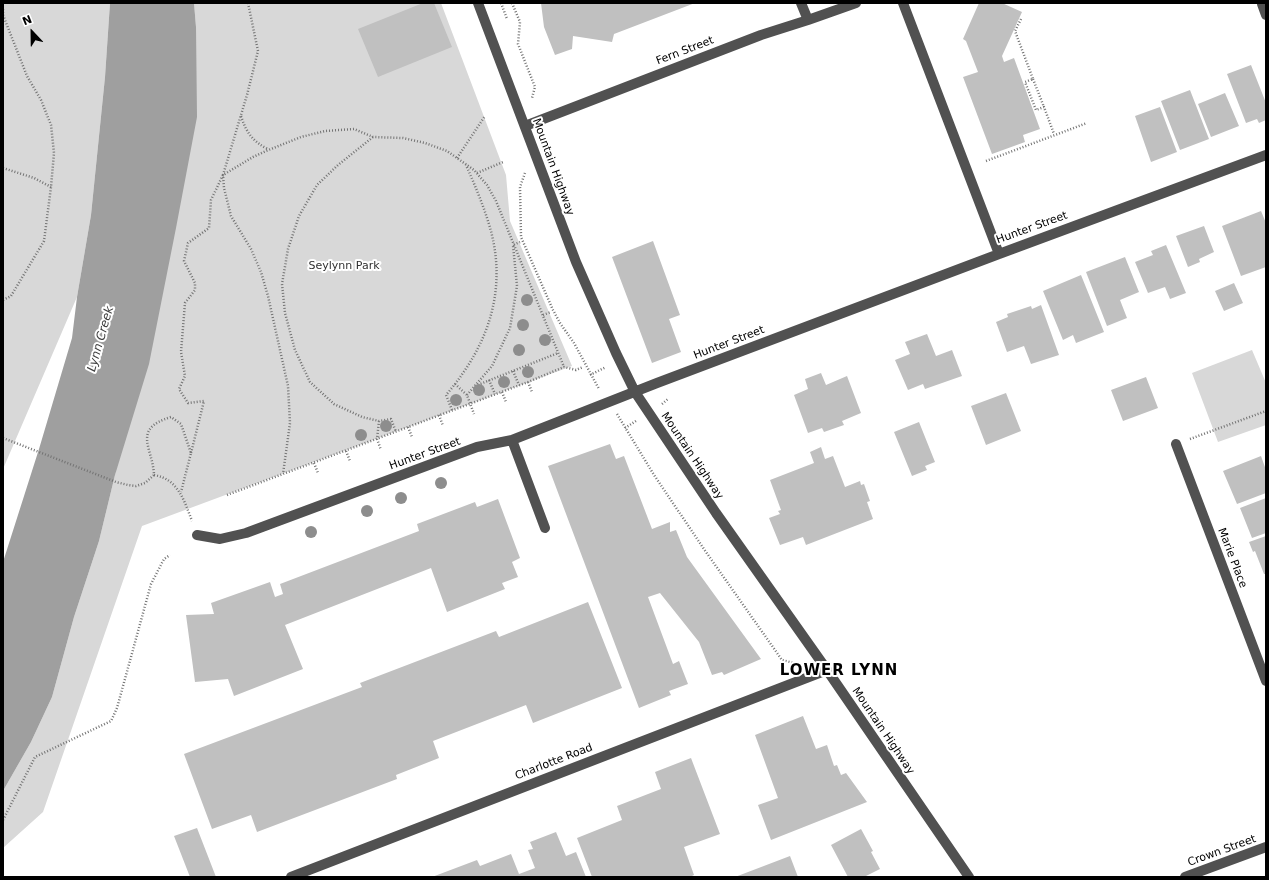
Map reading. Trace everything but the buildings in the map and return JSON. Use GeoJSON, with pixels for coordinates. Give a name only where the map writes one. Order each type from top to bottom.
{"type":"FeatureCollection","features":[{"type":"Feature","properties":{"kind":"street","name":"Mountain Highway"},"geometry":{"type":"LineString","coordinates":[[478,3],[576,262],[635,392],[716,513],[827,670],[969,877]]}},
{"type":"Feature","properties":{"kind":"street"},"geometry":{"type":"LineString","coordinates":[[801,3],[808,20]]}},
{"type":"Feature","properties":{"kind":"street","name":"Fern Street"},"geometry":{"type":"LineString","coordinates":[[525,126],[760,35],[856,3]]}},
{"type":"Feature","properties":{"kind":"street"},"geometry":{"type":"LineString","coordinates":[[903,3],[999,254]]}},
{"type":"Feature","properties":{"kind":"street"},"geometry":{"type":"LineString","coordinates":[[1262,4],[1266,15]]}},
{"type":"Feature","properties":{"kind":"street","name":"Hunter Street"},"geometry":{"type":"LineString","coordinates":[[197,535],[220,539],[246,533],[477,447],[512,440],[999,254],[1266,155]]}},
{"type":"Feature","properties":{"kind":"street"},"geometry":{"type":"LineString","coordinates":[[512,440],[545,528]]}},
{"type":"Feature","properties":{"kind":"street","name":"Marie Place"},"geometry":{"type":"LineString","coordinates":[[1176,444],[1266,681]]}},
{"type":"Feature","properties":{"kind":"street","name":"Charlotte Road"},"geometry":{"type":"LineString","coordinates":[[291,877],[827,670]]}},
{"type":"Feature","properties":{"kind":"street","name":"Crown Street"},"geometry":{"type":"LineString","coordinates":[[1185,877],[1266,847]]}},
{"type":"Feature","properties":{"kind":"path"},"geometry":{"type":"LineString","coordinates":[[180,492],[204,401],[188,403],[179,389],[185,376],[181,352],[185,303],[195,290],[195,282],[184,261],[188,243],[209,228],[211,200],[223,175],[241,116],[258,51],[248,3]]}},
{"type":"Feature","properties":{"kind":"path"},"geometry":{"type":"LineString","coordinates":[[501,3],[507,18]]}},
{"type":"Feature","properties":{"kind":"path"},"geometry":{"type":"LineString","coordinates":[[512,3],[520,22],[518,44],[535,86],[531,100]]}},
{"type":"Feature","properties":{"kind":"path"},"geometry":{"type":"LineString","coordinates":[[3,10],[3,15],[27,76],[41,100],[51,125],[54,153],[44,241],[11,296],[3,300]]}},
{"type":"Feature","properties":{"kind":"path"},"geometry":{"type":"LineString","coordinates":[[1021,19],[1015,31],[1054,134]]}},
{"type":"Feature","properties":{"kind":"path"},"geometry":{"type":"LineString","coordinates":[[1033,79],[1025,82],[1036,110],[1044,107]]}},
{"type":"Feature","properties":{"kind":"path"},"geometry":{"type":"LineString","coordinates":[[241,116],[248,134],[268,150]]}},
{"type":"Feature","properties":{"kind":"path"},"geometry":{"type":"LineString","coordinates":[[457,158],[485,116]]}},
{"type":"Feature","properties":{"kind":"path"},"geometry":{"type":"LineString","coordinates":[[986,161],[1054,134],[1087,123]]}},
{"type":"Feature","properties":{"kind":"path"},"geometry":{"type":"LineString","coordinates":[[223,175],[268,150],[301,137],[325,131],[354,129],[373,137],[403,138],[425,143],[447,151],[477,173],[487,185],[496,201],[564,366]]}},
{"type":"Feature","properties":{"kind":"path"},"geometry":{"type":"LineString","coordinates":[[373,137],[338,165],[317,185],[299,216],[288,249],[282,284],[285,313],[295,350],[310,382],[334,404],[362,417],[379,421],[391,419],[396,432]]}},
{"type":"Feature","properties":{"kind":"path"},"geometry":{"type":"LineString","coordinates":[[534,150],[520,187],[521,237],[553,310],[574,343],[595,383]]}},
{"type":"Feature","properties":{"kind":"path"},"geometry":{"type":"LineString","coordinates":[[477,173],[504,162]]}},
{"type":"Feature","properties":{"kind":"path"},"geometry":{"type":"LineString","coordinates":[[452,410],[446,395],[479,348],[493,313],[498,282],[489,222],[465,163]]}},
{"type":"Feature","properties":{"kind":"path"},"geometry":{"type":"LineString","coordinates":[[3,168],[34,178],[51,187]]}},
{"type":"Feature","properties":{"kind":"path"},"geometry":{"type":"LineString","coordinates":[[223,175],[224,188],[231,216],[250,248],[261,272],[268,296],[288,386],[290,423],[283,474]]}},
{"type":"Feature","properties":{"kind":"path"},"geometry":{"type":"LineString","coordinates":[[513,244],[520,242]]}},
{"type":"Feature","properties":{"kind":"path"},"geometry":{"type":"LineString","coordinates":[[467,395],[492,366],[510,328],[517,286],[513,244]]}},
{"type":"Feature","properties":{"kind":"path"},"geometry":{"type":"LineString","coordinates":[[543,315],[551,312]]}},
{"type":"Feature","properties":{"kind":"path"},"geometry":{"type":"LineString","coordinates":[[475,386],[558,353]]}},
{"type":"Feature","properties":{"kind":"path"},"geometry":{"type":"LineString","coordinates":[[227,495],[502,392],[564,366],[576,370],[582,367]]}},
{"type":"Feature","properties":{"kind":"path"},"geometry":{"type":"LineString","coordinates":[[590,375],[601,370]]}},
{"type":"Feature","properties":{"kind":"path"},"geometry":{"type":"LineString","coordinates":[[513,371],[519,385]]}},
{"type":"Feature","properties":{"kind":"path"},"geometry":{"type":"LineString","coordinates":[[489,380],[495,394]]}},
{"type":"Feature","properties":{"kind":"path"},"geometry":{"type":"LineString","coordinates":[[528,382],[532,392]]}},
{"type":"Feature","properties":{"kind":"path"},"geometry":{"type":"LineString","coordinates":[[455,384],[467,395],[474,414]]}},
{"type":"Feature","properties":{"kind":"path"},"geometry":{"type":"LineString","coordinates":[[502,392],[506,402]]}},
{"type":"Feature","properties":{"kind":"path"},"geometry":{"type":"LineString","coordinates":[[1176,444],[1266,411]]}},
{"type":"Feature","properties":{"kind":"path"},"geometry":{"type":"LineString","coordinates":[[439,415],[443,426]]}},
{"type":"Feature","properties":{"kind":"path"},"geometry":{"type":"LineString","coordinates":[[154,475],[153,466],[146,446],[146,436],[151,427],[159,420],[171,416],[181,424],[191,453]]}},
{"type":"Feature","properties":{"kind":"path"},"geometry":{"type":"LineString","coordinates":[[619,418],[706,552],[782,660]]}},
{"type":"Feature","properties":{"kind":"path"},"geometry":{"type":"LineString","coordinates":[[379,421],[377,439],[380,450]]}},
{"type":"Feature","properties":{"kind":"path"},"geometry":{"type":"LineString","coordinates":[[625,428],[634,423]]}},
{"type":"Feature","properties":{"kind":"path"},"geometry":{"type":"LineString","coordinates":[[408,427],[412,437]]}},
{"type":"Feature","properties":{"kind":"path"},"geometry":{"type":"LineString","coordinates":[[3,438],[116,482],[136,486],[145,483],[154,475]]}},
{"type":"Feature","properties":{"kind":"path"},"geometry":{"type":"LineString","coordinates":[[346,451],[350,461]]}},
{"type":"Feature","properties":{"kind":"path"},"geometry":{"type":"LineString","coordinates":[[314,463],[318,474]]}},
{"type":"Feature","properties":{"kind":"path"},"geometry":{"type":"LineString","coordinates":[[154,475],[165,478],[180,492],[197,535]]}},
{"type":"Feature","properties":{"kind":"path"},"geometry":{"type":"LineString","coordinates":[[3,820],[35,757],[110,721],[117,708],[151,584],[164,559],[170,555]]}},
{"type":"Feature","properties":{"kind":"green space"},"geometry":{"type":"Polygon","coordinates":[[[3,3],[110,3],[105,77],[91,215],[77,297],[3,469],[3,3]]]}},
{"type":"Feature","properties":{"kind":"green space","name":"Seylynn Park"},"geometry":{"type":"Polygon","coordinates":[[[194,3],[441,3],[506,175],[510,221],[572,366],[142,526],[43,812],[3,848],[3,791],[31,742],[52,697],[74,617],[99,541],[115,475],[196,27],[194,3]]]}},
{"type":"Feature","properties":{"kind":"green space"},"geometry":{"type":"Polygon","coordinates":[[[1252,350],[1266,383],[1266,425],[1218,442],[1192,373],[1252,350]]]}},
{"type":"Feature","properties":{"kind":"water","name":"Lynn Creek"},"geometry":{"type":"Polygon","coordinates":[[[110,3],[194,3],[196,27],[197,117],[149,364],[115,475],[99,541],[74,617],[52,697],[31,742],[3,791],[3,562],[72,338],[77,297],[91,215],[105,77],[110,3]]]}},
{"type":"Feature","properties":{"kind":"district","name":"LOWER LYNN"},"geometry":{"type":"Point","coordinates":[839,671]}}]}
